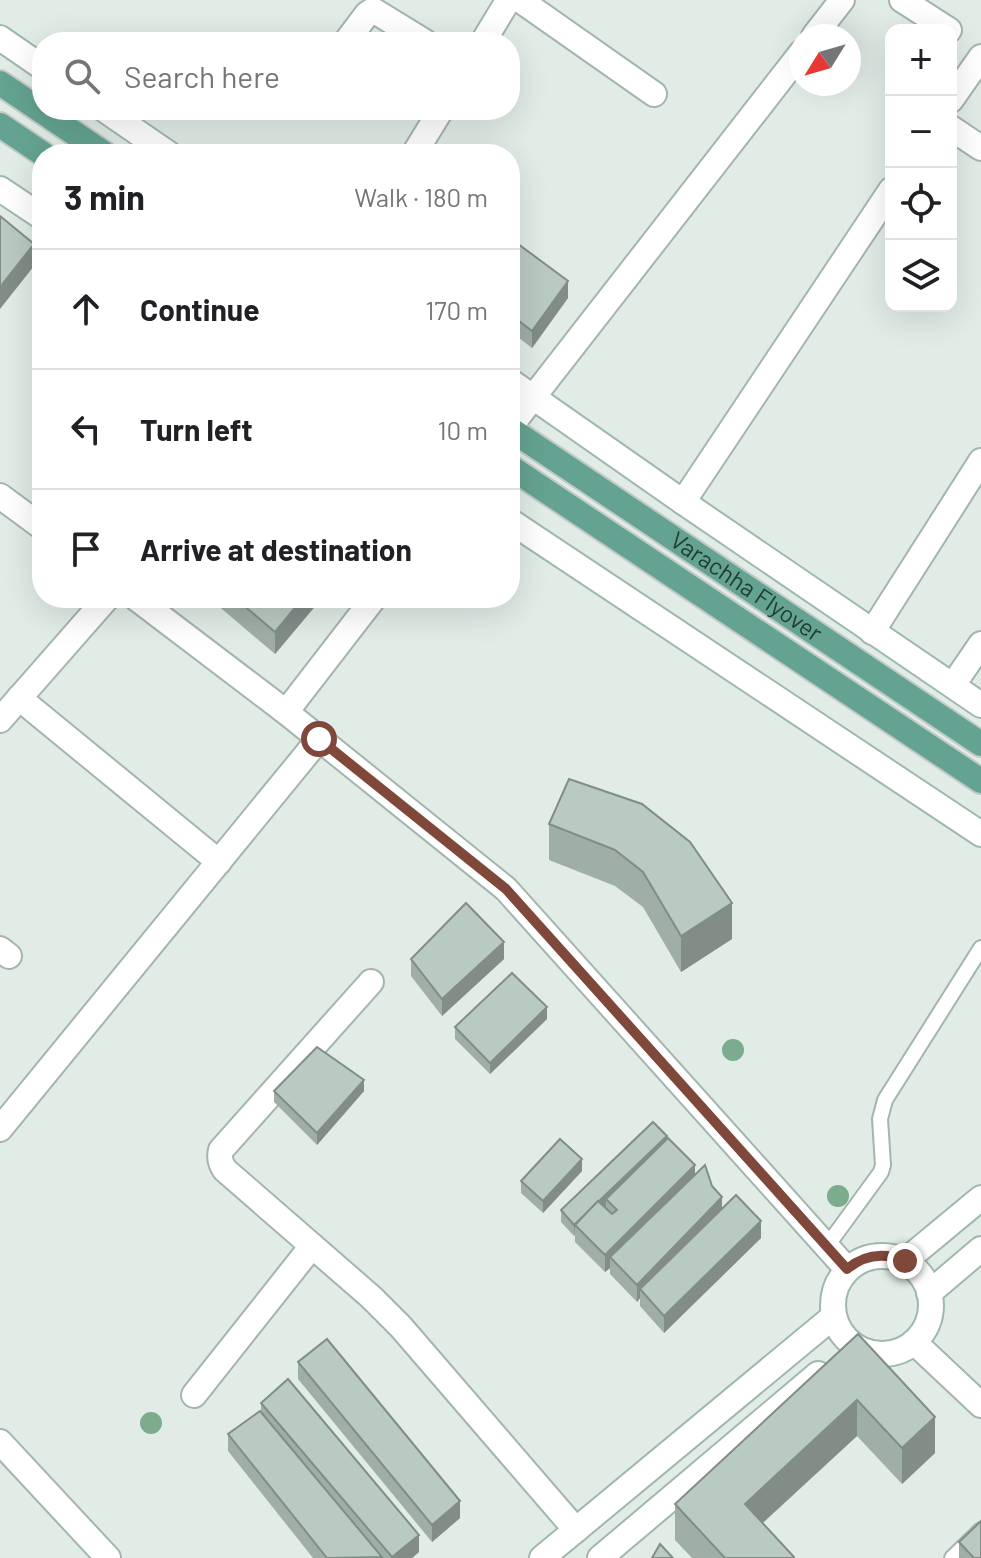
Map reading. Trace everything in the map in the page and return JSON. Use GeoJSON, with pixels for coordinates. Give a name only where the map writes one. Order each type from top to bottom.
{"type":"FeatureCollection","features":[{"type":"Feature","properties":{"kind":"main road"},"geometry":{"type":"LineString","coordinates":[[0,83],[32,105]]}},
{"type":"Feature","properties":{"kind":"main road"},"geometry":{"type":"LineString","coordinates":[[55,120],[90,144]]}},
{"type":"Feature","properties":{"kind":"main road"},"geometry":{"type":"LineString","coordinates":[[0,125],[32,147]]}},
{"type":"Feature","properties":{"kind":"main road","name":"Varachha Flyover"},"geometry":{"type":"LineString","coordinates":[[520,435],[981,744]]}},
{"type":"Feature","properties":{"kind":"main road","name":"Varachha Flyover"},"geometry":{"type":"LineString","coordinates":[[520,474],[981,781]]}},
{"type":"Feature","properties":{"kind":"street"},"geometry":{"type":"LineString","coordinates":[[489,32],[511,0]]}},
{"type":"Feature","properties":{"kind":"street"},"geometry":{"type":"LineString","coordinates":[[520,0],[654,94]]}},
{"type":"Feature","properties":{"kind":"street"},"geometry":{"type":"LineString","coordinates":[[823,24],[842,0]]}},
{"type":"Feature","properties":{"kind":"street"},"geometry":{"type":"LineString","coordinates":[[902,0],[939,24]]}},
{"type":"Feature","properties":{"kind":"street"},"geometry":{"type":"LineString","coordinates":[[354,32],[373,10],[409,32]]}},
{"type":"Feature","properties":{"kind":"street"},"geometry":{"type":"LineString","coordinates":[[954,96],[981,54],[957,36]]}},
{"type":"Feature","properties":{"kind":"street"},"geometry":{"type":"LineString","coordinates":[[0,38],[32,60]]}},
{"type":"Feature","properties":{"kind":"street"},"geometry":{"type":"LineString","coordinates":[[520,416],[789,69]]}},
{"type":"Feature","properties":{"kind":"street"},"geometry":{"type":"LineString","coordinates":[[120,120],[154,144]]}},
{"type":"Feature","properties":{"kind":"street"},"geometry":{"type":"LineString","coordinates":[[420,144],[435,120]]}},
{"type":"Feature","properties":{"kind":"street"},"geometry":{"type":"LineString","coordinates":[[957,132],[981,148]]}},
{"type":"Feature","properties":{"kind":"street"},"geometry":{"type":"LineString","coordinates":[[0,189],[32,210]]}},
{"type":"Feature","properties":{"kind":"street"},"geometry":{"type":"LineString","coordinates":[[683,502],[885,199]]}},
{"type":"Feature","properties":{"kind":"street"},"geometry":{"type":"LineString","coordinates":[[520,387],[981,705]]}},
{"type":"Feature","properties":{"kind":"street"},"geometry":{"type":"LineString","coordinates":[[872,632],[981,461]]}},
{"type":"Feature","properties":{"kind":"street"},"geometry":{"type":"LineString","coordinates":[[0,496],[32,520]]}},
{"type":"Feature","properties":{"kind":"street"},"geometry":{"type":"LineString","coordinates":[[520,528],[981,834]]}},
{"type":"Feature","properties":{"kind":"street"},"geometry":{"type":"LineString","coordinates":[[0,720],[98,608]]}},
{"type":"Feature","properties":{"kind":"street"},"geometry":{"type":"LineString","coordinates":[[149,608],[286,712],[506,889],[847,1269]]}},
{"type":"Feature","properties":{"kind":"street"},"geometry":{"type":"LineString","coordinates":[[286,712],[366,608]]}},
{"type":"Feature","properties":{"kind":"street"},"geometry":{"type":"LineString","coordinates":[[953,685],[981,644]]}},
{"type":"Feature","properties":{"kind":"street"},"geometry":{"type":"LineString","coordinates":[[19,698],[219,862]]}},
{"type":"Feature","properties":{"kind":"street"},"geometry":{"type":"LineString","coordinates":[[0,1129],[319,739]]}},
{"type":"Feature","properties":{"kind":"street"},"geometry":{"type":"LineString","coordinates":[[371,982],[221,1150],[220,1164],[401,1327],[576,1530]]}},
{"type":"Feature","properties":{"kind":"street"},"geometry":{"type":"LineString","coordinates":[[905,1261],[981,1198]]}},
{"type":"Feature","properties":{"kind":"street"},"geometry":{"type":"LineString","coordinates":[[194,1395],[312,1246]]}},
{"type":"Feature","properties":{"kind":"street"},"geometry":{"type":"LineString","coordinates":[[929,1293],[981,1249]]}},
{"type":"Feature","properties":{"kind":"street"},"geometry":{"type":"LineString","coordinates":[[875,1256],[905,1261],[918,1271],[929,1293],[930,1317],[914,1342],[897,1352],[884,1354],[865,1351],[843,1335],[834,1316],[833,1294],[847,1269],[857,1261],[875,1256]]}},
{"type":"Feature","properties":{"kind":"street"},"geometry":{"type":"LineString","coordinates":[[542,1558],[834,1316]]}},
{"type":"Feature","properties":{"kind":"street"},"geometry":{"type":"LineString","coordinates":[[914,1342],[981,1405]]}},
{"type":"Feature","properties":{"kind":"street"},"geometry":{"type":"LineString","coordinates":[[600,1558],[853,1345]]}},
{"type":"Feature","properties":{"kind":"street"},"geometry":{"type":"LineString","coordinates":[[4,1454],[108,1558]]}},
{"type":"Feature","properties":{"kind":"lane"},"geometry":{"type":"LineString","coordinates":[[827,1246],[883,1169],[880,1119],[885,1100],[981,948]]}},
{"type":"Feature","properties":{"kind":"lane"},"geometry":{"type":"LineString","coordinates":[[952,1558],[981,1530]]}},
{"type":"Feature","properties":{"kind":"building"},"geometry":{"type":"Polygon","coordinates":[[[0,216],[32,242],[32,247],[0,287],[0,216]]]}},
{"type":"Feature","properties":{"kind":"building"},"geometry":{"type":"Polygon","coordinates":[[[520,245],[568,281],[532,331],[520,322],[520,245]]]}},
{"type":"Feature","properties":{"kind":"building"},"geometry":{"type":"Polygon","coordinates":[[[247,608],[295,608],[275,632],[247,608]]]}},
{"type":"Feature","properties":{"kind":"building"},"geometry":{"type":"Polygon","coordinates":[[[569,779],[642,804],[690,842],[732,903],[681,936],[643,872],[615,850],[549,824],[569,779]]]}},
{"type":"Feature","properties":{"kind":"building"},"geometry":{"type":"Polygon","coordinates":[[[466,903],[504,942],[442,999],[411,959],[466,903]]]}},
{"type":"Feature","properties":{"kind":"building"},"geometry":{"type":"Polygon","coordinates":[[[512,973],[547,1007],[490,1063],[455,1027],[512,973]]]}},
{"type":"Feature","properties":{"kind":"building"},"geometry":{"type":"Polygon","coordinates":[[[317,1047],[364,1080],[317,1133],[274,1091],[317,1047]]]}},
{"type":"Feature","properties":{"kind":"building"},"geometry":{"type":"Polygon","coordinates":[[[653,1122],[667,1136],[574,1225],[561,1210],[653,1122]]]}},
{"type":"Feature","properties":{"kind":"building"},"geometry":{"type":"Polygon","coordinates":[[[668,1138],[695,1165],[605,1255],[575,1225],[598,1201],[612,1214],[617,1210],[606,1199],[668,1138]]]}},
{"type":"Feature","properties":{"kind":"building"},"geometry":{"type":"Polygon","coordinates":[[[560,1139],[582,1159],[543,1201],[521,1181],[560,1139]]]}},
{"type":"Feature","properties":{"kind":"building"},"geometry":{"type":"Polygon","coordinates":[[[705,1165],[712,1186],[722,1197],[637,1285],[610,1257],[705,1165]]]}},
{"type":"Feature","properties":{"kind":"building"},"geometry":{"type":"Polygon","coordinates":[[[736,1195],[761,1221],[664,1316],[640,1289],[736,1195]]]}},
{"type":"Feature","properties":{"kind":"building"},"geometry":{"type":"Polygon","coordinates":[[[858,1334],[935,1417],[902,1448],[857,1400],[745,1504],[794,1557],[725,1558],[675,1504],[858,1334]]]}},
{"type":"Feature","properties":{"kind":"building"},"geometry":{"type":"Polygon","coordinates":[[[327,1339],[460,1501],[432,1525],[298,1362],[327,1339]]]}},
{"type":"Feature","properties":{"kind":"building"},"geometry":{"type":"Polygon","coordinates":[[[288,1379],[419,1535],[392,1557],[261,1403],[288,1379]]]}},
{"type":"Feature","properties":{"kind":"building"},"geometry":{"type":"Polygon","coordinates":[[[260,1411],[382,1557],[327,1558],[228,1434],[260,1411]]]}},
{"type":"Feature","properties":{"kind":"building"},"geometry":{"type":"Polygon","coordinates":[[[981,1521],[981,1558],[974,1558],[959,1542],[981,1521]]]}},
{"type":"Feature","properties":{"kind":"building"},"geometry":{"type":"Polygon","coordinates":[[[660,1544],[673,1558],[652,1558],[660,1544]]]}},
{"type":"Feature","properties":{"kind":"route"},"geometry":{"type":"LineString","coordinates":[[319,739],[506,889],[847,1269],[857,1261],[881,1255],[905,1261]]}}]}
